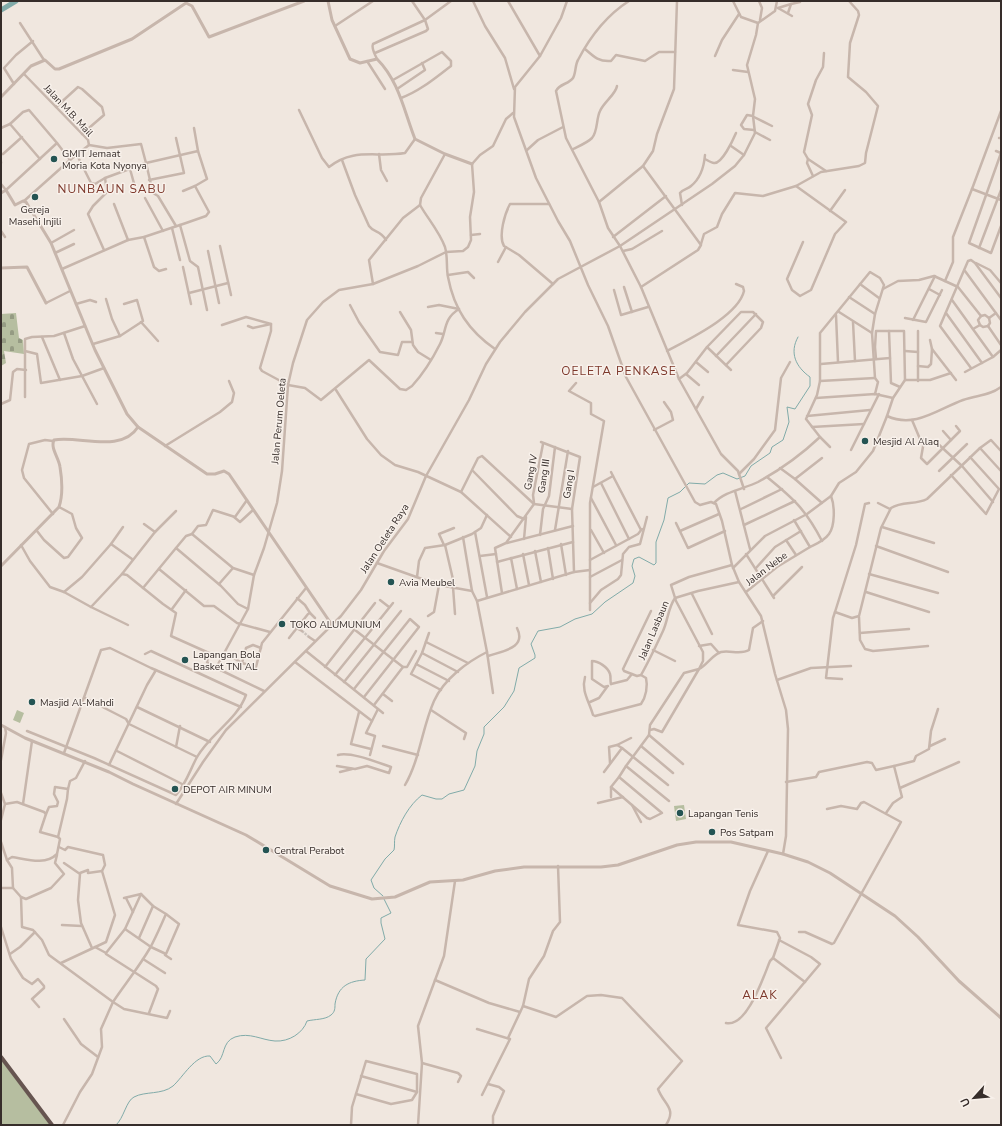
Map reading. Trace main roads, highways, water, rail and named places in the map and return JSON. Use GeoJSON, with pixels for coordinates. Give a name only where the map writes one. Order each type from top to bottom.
{"type":"FeatureCollection","features":[{"type":"Feature","properties":{"kind":"highway"},"geometry":{"type":"LineString","coordinates":[[1,1057],[52,1125]]}},
{"type":"Feature","properties":{"kind":"waterway"},"geometry":{"type":"LineString","coordinates":[[1,10],[16,1]]}},
{"type":"Feature","properties":{"kind":"waterway"},"geometry":{"type":"LineString","coordinates":[[383,896],[374,888],[371,880],[385,859],[394,850],[395,837],[406,814],[417,799],[422,795],[442,799],[449,794],[464,790],[475,766],[477,751],[484,734],[484,727],[504,707],[514,691],[519,668],[535,658],[531,644],[538,631],[560,627],[575,619],[592,614],[605,602],[633,583],[635,576],[632,566],[634,559],[639,557],[654,565],[656,563],[656,542],[664,520],[668,498],[680,492],[689,483],[705,484],[717,475],[723,473],[737,479],[745,476],[751,466],[770,453],[772,447],[783,440],[789,422],[787,407],[795,409],[810,386],[810,377],[801,369],[795,359],[794,349],[798,337]]}},
{"type":"Feature","properties":{"kind":"waterway"},"geometry":{"type":"LineString","coordinates":[[116,1125],[131,1099],[138,1095],[169,1089],[199,1059],[210,1056],[216,1064],[221,1058],[225,1046],[231,1039],[246,1035],[275,1041],[285,1040],[299,1033],[307,1021],[329,1017],[334,1011],[336,998],[342,989],[349,983],[365,980],[366,959],[385,939],[381,918],[391,913],[384,899]]}},
{"type":"Feature","properties":{"kind":"tunnel"},"geometry":{"type":"LineString","coordinates":[[302,631],[309,637]]}},
{"type":"Feature","properties":{"kind":"place","name":"GMIT Jemaat Moria Kota Nyonya"},"geometry":{"type":"Point","coordinates":[54,159]}},
{"type":"Feature","properties":{"kind":"place","name":"Gereja Masehi Injili"},"geometry":{"type":"Point","coordinates":[35,197]}},
{"type":"Feature","properties":{"kind":"place","name":"Mesjid Al Alaq"},"geometry":{"type":"Point","coordinates":[865,441]}},
{"type":"Feature","properties":{"kind":"place","name":"Avia Meubel"},"geometry":{"type":"Point","coordinates":[391,582]}},
{"type":"Feature","properties":{"kind":"place","name":"TOKO ALUMUNIUM"},"geometry":{"type":"Point","coordinates":[282,624]}},
{"type":"Feature","properties":{"kind":"place","name":"Lapangan Bola Basket TNI AL"},"geometry":{"type":"Point","coordinates":[185,660]}},
{"type":"Feature","properties":{"kind":"place","name":"Masjid Al-Mahdi"},"geometry":{"type":"Point","coordinates":[32,702]}},
{"type":"Feature","properties":{"kind":"place","name":"DEPOT AIR MINUM"},"geometry":{"type":"Point","coordinates":[175,789]}},
{"type":"Feature","properties":{"kind":"place","name":"Lapangan Tenis"},"geometry":{"type":"Point","coordinates":[680,813]}},
{"type":"Feature","properties":{"kind":"place","name":"Pos Satpam"},"geometry":{"type":"Point","coordinates":[712,832]}},
{"type":"Feature","properties":{"kind":"place","name":"Central Perabot"},"geometry":{"type":"Point","coordinates":[266,850]}},
{"type":"Feature","properties":{"kind":"district","name":"NUNBAUN SABU"},"geometry":{"type":"Point","coordinates":[112,189]}},
{"type":"Feature","properties":{"kind":"district","name":"OELETA PENKASE"},"geometry":{"type":"Point","coordinates":[619,371]}},
{"type":"Feature","properties":{"kind":"district","name":"ALAK"},"geometry":{"type":"Point","coordinates":[760,995]}}]}
